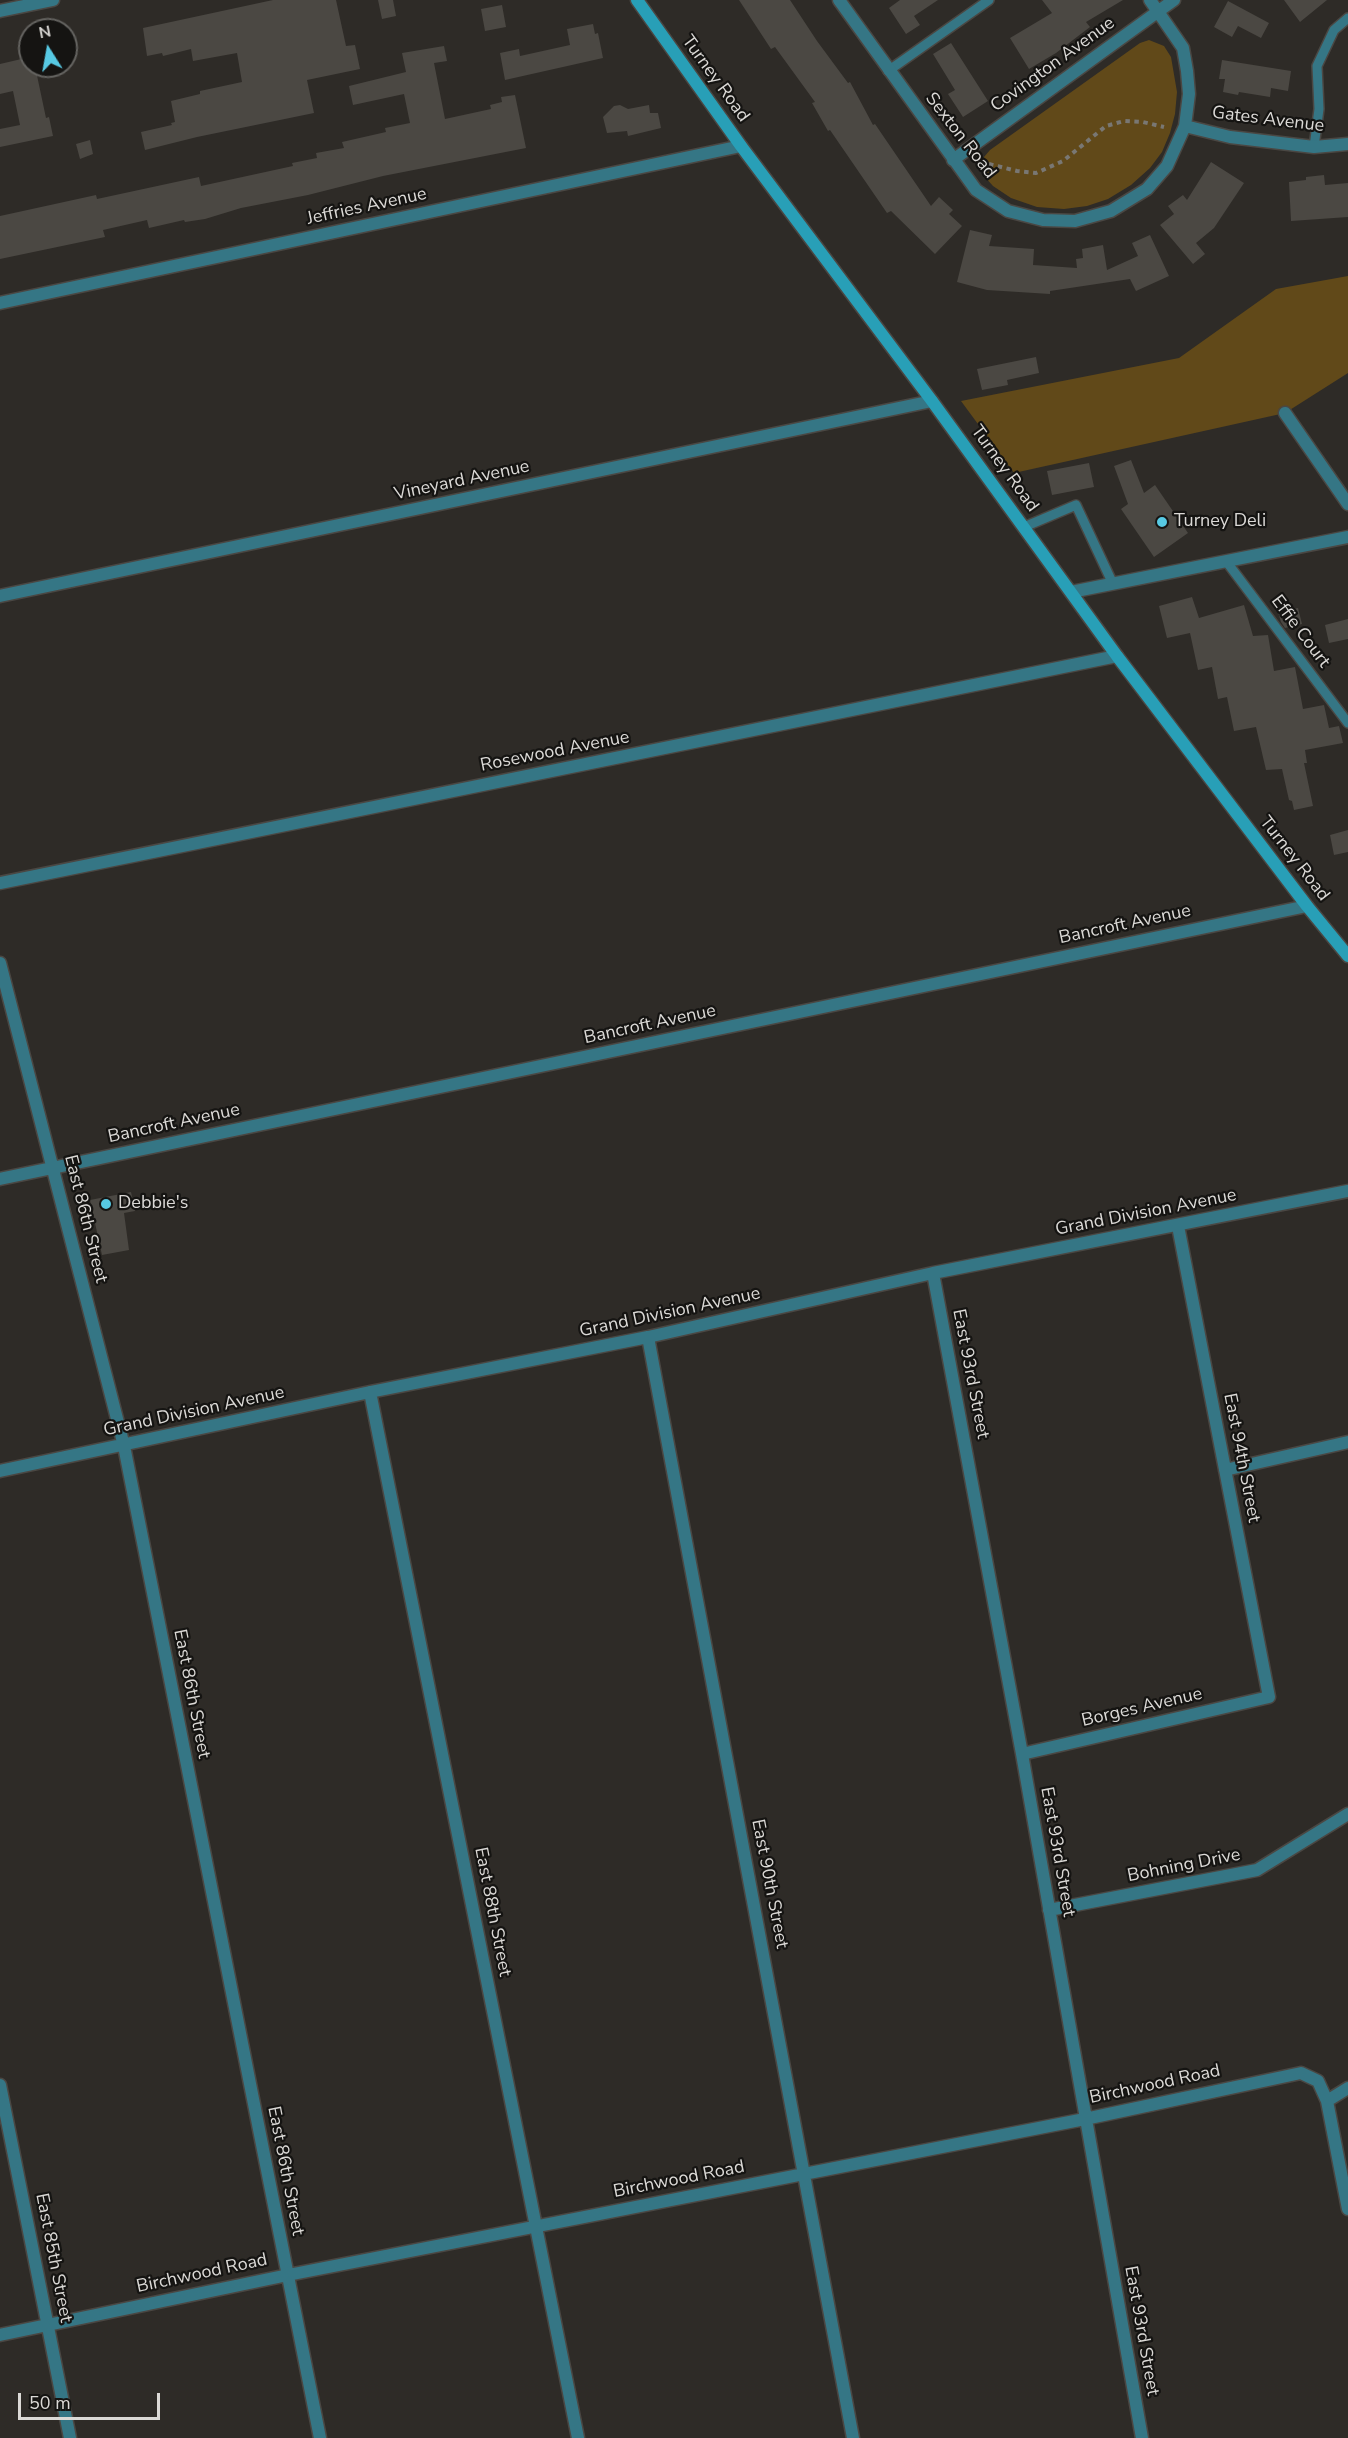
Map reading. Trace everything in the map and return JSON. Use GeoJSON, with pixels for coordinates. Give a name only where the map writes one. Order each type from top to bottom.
{"type":"FeatureCollection","features":[{"type":"Feature","properties":{"kind":"main road","name":"Turney Road"},"geometry":{"type":"LineString","coordinates":[[637,0],[741,146],[932,400],[1117,656],[1307,906],[1348,956]]}},
{"type":"Feature","properties":{"kind":"street"},"geometry":{"type":"LineString","coordinates":[[0,11],[53,0]]}},
{"type":"Feature","properties":{"kind":"street","name":"Sexton Road"},"geometry":{"type":"LineString","coordinates":[[839,0],[976,190],[1008,211],[1042,220],[1075,221],[1111,211],[1147,189],[1167,166],[1185,126],[1188,94],[1183,48],[1150,0]]}},
{"type":"Feature","properties":{"kind":"street","name":"Covington Avenue"},"geometry":{"type":"LineString","coordinates":[[953,160],[1174,0]]}},
{"type":"Feature","properties":{"kind":"street","name":"Gates Avenue"},"geometry":{"type":"LineString","coordinates":[[1185,126],[1230,137],[1314,147],[1348,144]]}},
{"type":"Feature","properties":{"kind":"street","name":"Jeffries Avenue"},"geometry":{"type":"LineString","coordinates":[[0,303],[741,146]]}},
{"type":"Feature","properties":{"kind":"street","name":"Vineyard Avenue"},"geometry":{"type":"LineString","coordinates":[[0,596],[932,400]]}},
{"type":"Feature","properties":{"kind":"street"},"geometry":{"type":"LineString","coordinates":[[1285,413],[1348,504]]}},
{"type":"Feature","properties":{"kind":"street"},"geometry":{"type":"LineString","coordinates":[[1071,592],[1348,537]]}},
{"type":"Feature","properties":{"kind":"street","name":"Rosewood Avenue"},"geometry":{"type":"LineString","coordinates":[[0,883],[1117,656]]}},
{"type":"Feature","properties":{"kind":"street","name":"Bancroft Avenue"},"geometry":{"type":"LineString","coordinates":[[0,1179],[1307,906]]}},
{"type":"Feature","properties":{"kind":"street","name":"East 86th Street"},"geometry":{"type":"LineString","coordinates":[[0,963],[124,1446],[320,2438]]}},
{"type":"Feature","properties":{"kind":"street","name":"Grand Division Avenue"},"geometry":{"type":"LineString","coordinates":[[0,1471],[370,1392],[648,1337],[933,1274],[1348,1191]]}},
{"type":"Feature","properties":{"kind":"street","name":"East 94th Street"},"geometry":{"type":"LineString","coordinates":[[1178,1226],[1269,1697]]}},
{"type":"Feature","properties":{"kind":"street","name":"East 93rd Street"},"geometry":{"type":"LineString","coordinates":[[933,1274],[1022,1754],[1142,2438]]}},
{"type":"Feature","properties":{"kind":"street","name":"East 90th Street"},"geometry":{"type":"LineString","coordinates":[[648,1337],[853,2438]]}},
{"type":"Feature","properties":{"kind":"street","name":"East 88th Street"},"geometry":{"type":"LineString","coordinates":[[370,1392],[578,2438]]}},
{"type":"Feature","properties":{"kind":"street"},"geometry":{"type":"LineString","coordinates":[[1225,1470],[1348,1442]]}},
{"type":"Feature","properties":{"kind":"street","name":"Borges Avenue"},"geometry":{"type":"LineString","coordinates":[[1022,1754],[1269,1697]]}},
{"type":"Feature","properties":{"kind":"street","name":"Bohning Drive"},"geometry":{"type":"LineString","coordinates":[[1049,1910],[1257,1870],[1348,1814]]}},
{"type":"Feature","properties":{"kind":"street","name":"Birchwood Road"},"geometry":{"type":"LineString","coordinates":[[0,2335],[288,2275],[1085,2119],[1301,2073],[1318,2081],[1327,2101]]}},
{"type":"Feature","properties":{"kind":"street","name":"East 85th Street"},"geometry":{"type":"LineString","coordinates":[[0,2085],[70,2438]]}},
{"type":"Feature","properties":{"kind":"street"},"geometry":{"type":"LineString","coordinates":[[1348,2088],[1327,2101],[1348,2209]]}},
{"type":"Feature","properties":{"kind":"lane"},"geometry":{"type":"LineString","coordinates":[[888,71],[989,0]]}},
{"type":"Feature","properties":{"kind":"lane"},"geometry":{"type":"LineString","coordinates":[[1314,147],[1319,109],[1317,66],[1334,30],[1348,18]]}},
{"type":"Feature","properties":{"kind":"lane"},"geometry":{"type":"LineString","coordinates":[[1024,527],[1076,505],[1113,584]]}},
{"type":"Feature","properties":{"kind":"lane","name":"Effie Court"},"geometry":{"type":"LineString","coordinates":[[1226,561],[1348,723]]}},
{"type":"Feature","properties":{"kind":"path"},"geometry":{"type":"LineString","coordinates":[[989,164],[1036,173],[1063,161],[1106,126],[1124,121],[1164,127]]}},
{"type":"Feature","properties":{"kind":"shaded area"},"geometry":{"type":"Polygon","coordinates":[[[1149,40],[1164,46],[1171,57],[1177,92],[1175,114],[1162,152],[1150,168],[1131,185],[1108,199],[1087,206],[1064,209],[1037,207],[1011,198],[993,186],[984,176],[982,166],[984,157],[990,150],[1140,43],[1149,40]]]}},
{"type":"Feature","properties":{"kind":"shaded area"},"geometry":{"type":"Polygon","coordinates":[[[1348,276],[1348,373],[1285,413],[1014,473],[961,401],[1179,358],[1276,289],[1348,276]]]}},
{"type":"Feature","properties":{"kind":"building"},"geometry":{"type":"Polygon","coordinates":[[[273,0],[336,0],[346,46],[355,45],[360,69],[307,80],[314,113],[145,150],[141,132],[172,125],[171,123],[175,122],[171,101],[200,94],[200,91],[242,82],[237,53],[193,61],[191,49],[163,56],[162,53],[147,56],[143,28],[273,0]]]}},
{"type":"Feature","properties":{"kind":"building"},"geometry":{"type":"Polygon","coordinates":[[[378,0],[393,0],[396,16],[382,19],[378,0]]]}},
{"type":"Feature","properties":{"kind":"building"},"geometry":{"type":"Polygon","coordinates":[[[739,0],[790,0],[817,41],[848,83],[850,82],[873,125],[875,124],[931,206],[939,197],[953,210],[949,214],[962,226],[935,254],[891,211],[887,213],[830,130],[828,131],[812,103],[815,102],[775,47],[771,49],[739,0]]]}},
{"type":"Feature","properties":{"kind":"building"},"geometry":{"type":"Polygon","coordinates":[[[900,0],[938,0],[914,16],[920,25],[906,34],[889,8],[900,0]]]}},
{"type":"Feature","properties":{"kind":"building"},"geometry":{"type":"Polygon","coordinates":[[[1042,0],[1123,0],[1086,22],[1090,27],[1056,53],[1029,69],[1010,38],[1052,13],[1042,0]]]}},
{"type":"Feature","properties":{"kind":"building"},"geometry":{"type":"Polygon","coordinates":[[[1284,0],[1327,0],[1300,22],[1284,0]]]}},
{"type":"Feature","properties":{"kind":"building"},"geometry":{"type":"Polygon","coordinates":[[[1228,1],[1269,23],[1261,38],[1238,26],[1232,37],[1214,27],[1228,1]]]}},
{"type":"Feature","properties":{"kind":"building"},"geometry":{"type":"Polygon","coordinates":[[[502,5],[506,27],[485,31],[481,9],[502,5]]]}},
{"type":"Feature","properties":{"kind":"building"},"geometry":{"type":"Polygon","coordinates":[[[593,24],[595,34],[598,33],[603,58],[505,80],[500,53],[519,49],[520,56],[570,45],[567,29],[593,24]]]}},
{"type":"Feature","properties":{"kind":"building"},"geometry":{"type":"Polygon","coordinates":[[[951,43],[988,101],[963,117],[948,94],[955,90],[933,54],[951,43]]]}},
{"type":"Feature","properties":{"kind":"building"},"geometry":{"type":"Polygon","coordinates":[[[444,46],[447,61],[434,63],[445,119],[491,109],[490,105],[502,102],[501,97],[515,95],[526,148],[383,176],[308,195],[241,208],[205,219],[185,222],[184,220],[149,228],[147,220],[103,230],[105,237],[0,259],[0,216],[96,195],[97,199],[199,177],[201,186],[293,166],[292,163],[317,158],[316,153],[344,148],[342,142],[386,132],[385,128],[410,123],[404,94],[353,105],[349,86],[406,72],[402,53],[444,46]]]}},
{"type":"Feature","properties":{"kind":"building"},"geometry":{"type":"Polygon","coordinates":[[[18,60],[18,78],[38,78],[46,118],[49,117],[53,136],[0,147],[0,129],[20,125],[13,91],[0,94],[0,64],[18,60]]]}},
{"type":"Feature","properties":{"kind":"building"},"geometry":{"type":"Polygon","coordinates":[[[1222,60],[1291,71],[1288,91],[1271,88],[1270,97],[1223,92],[1225,79],[1219,79],[1222,60]]]}},
{"type":"Feature","properties":{"kind":"building"},"geometry":{"type":"Polygon","coordinates":[[[620,105],[628,109],[649,105],[650,113],[658,113],[661,128],[628,136],[627,131],[607,133],[603,117],[614,106],[620,105]]]}},
{"type":"Feature","properties":{"kind":"building"},"geometry":{"type":"Polygon","coordinates":[[[90,140],[93,154],[80,159],[76,144],[90,140]]]}},
{"type":"Feature","properties":{"kind":"building"},"geometry":{"type":"Polygon","coordinates":[[[1211,162],[1244,183],[1214,228],[1196,243],[1205,254],[1193,264],[1160,225],[1174,214],[1168,206],[1183,195],[1187,200],[1211,162]]]}},
{"type":"Feature","properties":{"kind":"building"},"geometry":{"type":"Polygon","coordinates":[[[1324,175],[1325,185],[1348,183],[1348,217],[1291,221],[1289,182],[1324,175]]]}},
{"type":"Feature","properties":{"kind":"building"},"geometry":{"type":"Polygon","coordinates":[[[970,230],[992,235],[989,246],[1034,249],[1033,265],[1077,268],[1076,259],[1083,258],[1082,249],[1103,245],[1107,270],[1138,256],[1132,243],[1150,235],[1169,276],[1136,291],[1130,279],[1050,291],[1050,294],[987,290],[957,282],[970,230]]]}},
{"type":"Feature","properties":{"kind":"building"},"geometry":{"type":"Polygon","coordinates":[[[1036,357],[1039,373],[1007,380],[1008,385],[982,390],[977,369],[1036,357]]]}},
{"type":"Feature","properties":{"kind":"building"},"geometry":{"type":"Polygon","coordinates":[[[1131,460],[1144,493],[1155,485],[1188,533],[1154,557],[1121,509],[1128,504],[1114,466],[1131,460]]]}},
{"type":"Feature","properties":{"kind":"building"},"geometry":{"type":"Polygon","coordinates":[[[1089,463],[1094,487],[1052,495],[1047,471],[1089,463]]]}},
{"type":"Feature","properties":{"kind":"building"},"geometry":{"type":"Polygon","coordinates":[[[1192,597],[1199,618],[1244,605],[1253,636],[1268,635],[1274,671],[1295,667],[1303,709],[1324,705],[1329,728],[1339,726],[1343,743],[1305,750],[1307,763],[1304,763],[1313,806],[1294,810],[1292,801],[1289,800],[1282,769],[1266,770],[1256,727],[1234,731],[1227,697],[1218,699],[1212,667],[1198,670],[1190,633],[1167,638],[1159,606],[1192,597]]]}},
{"type":"Feature","properties":{"kind":"building"},"geometry":{"type":"Polygon","coordinates":[[[1298,608],[1302,624],[1285,628],[1278,612],[1298,608]]]}},
{"type":"Feature","properties":{"kind":"building"},"geometry":{"type":"Polygon","coordinates":[[[1348,619],[1348,639],[1329,643],[1325,625],[1348,619]]]}},
{"type":"Feature","properties":{"kind":"building"},"geometry":{"type":"Polygon","coordinates":[[[1348,830],[1348,852],[1334,855],[1330,835],[1348,830]]]}},
{"type":"Feature","properties":{"kind":"building"},"geometry":{"type":"Polygon","coordinates":[[[131,1192],[135,1211],[124,1213],[129,1250],[102,1255],[90,1200],[131,1192]]]}},
{"type":"Feature","properties":{"kind":"place","name":"Turney Deli"},"geometry":{"type":"Point","coordinates":[1162,522]}},
{"type":"Feature","properties":{"kind":"place","name":"Debbie's"},"geometry":{"type":"Point","coordinates":[106,1204]}}]}
